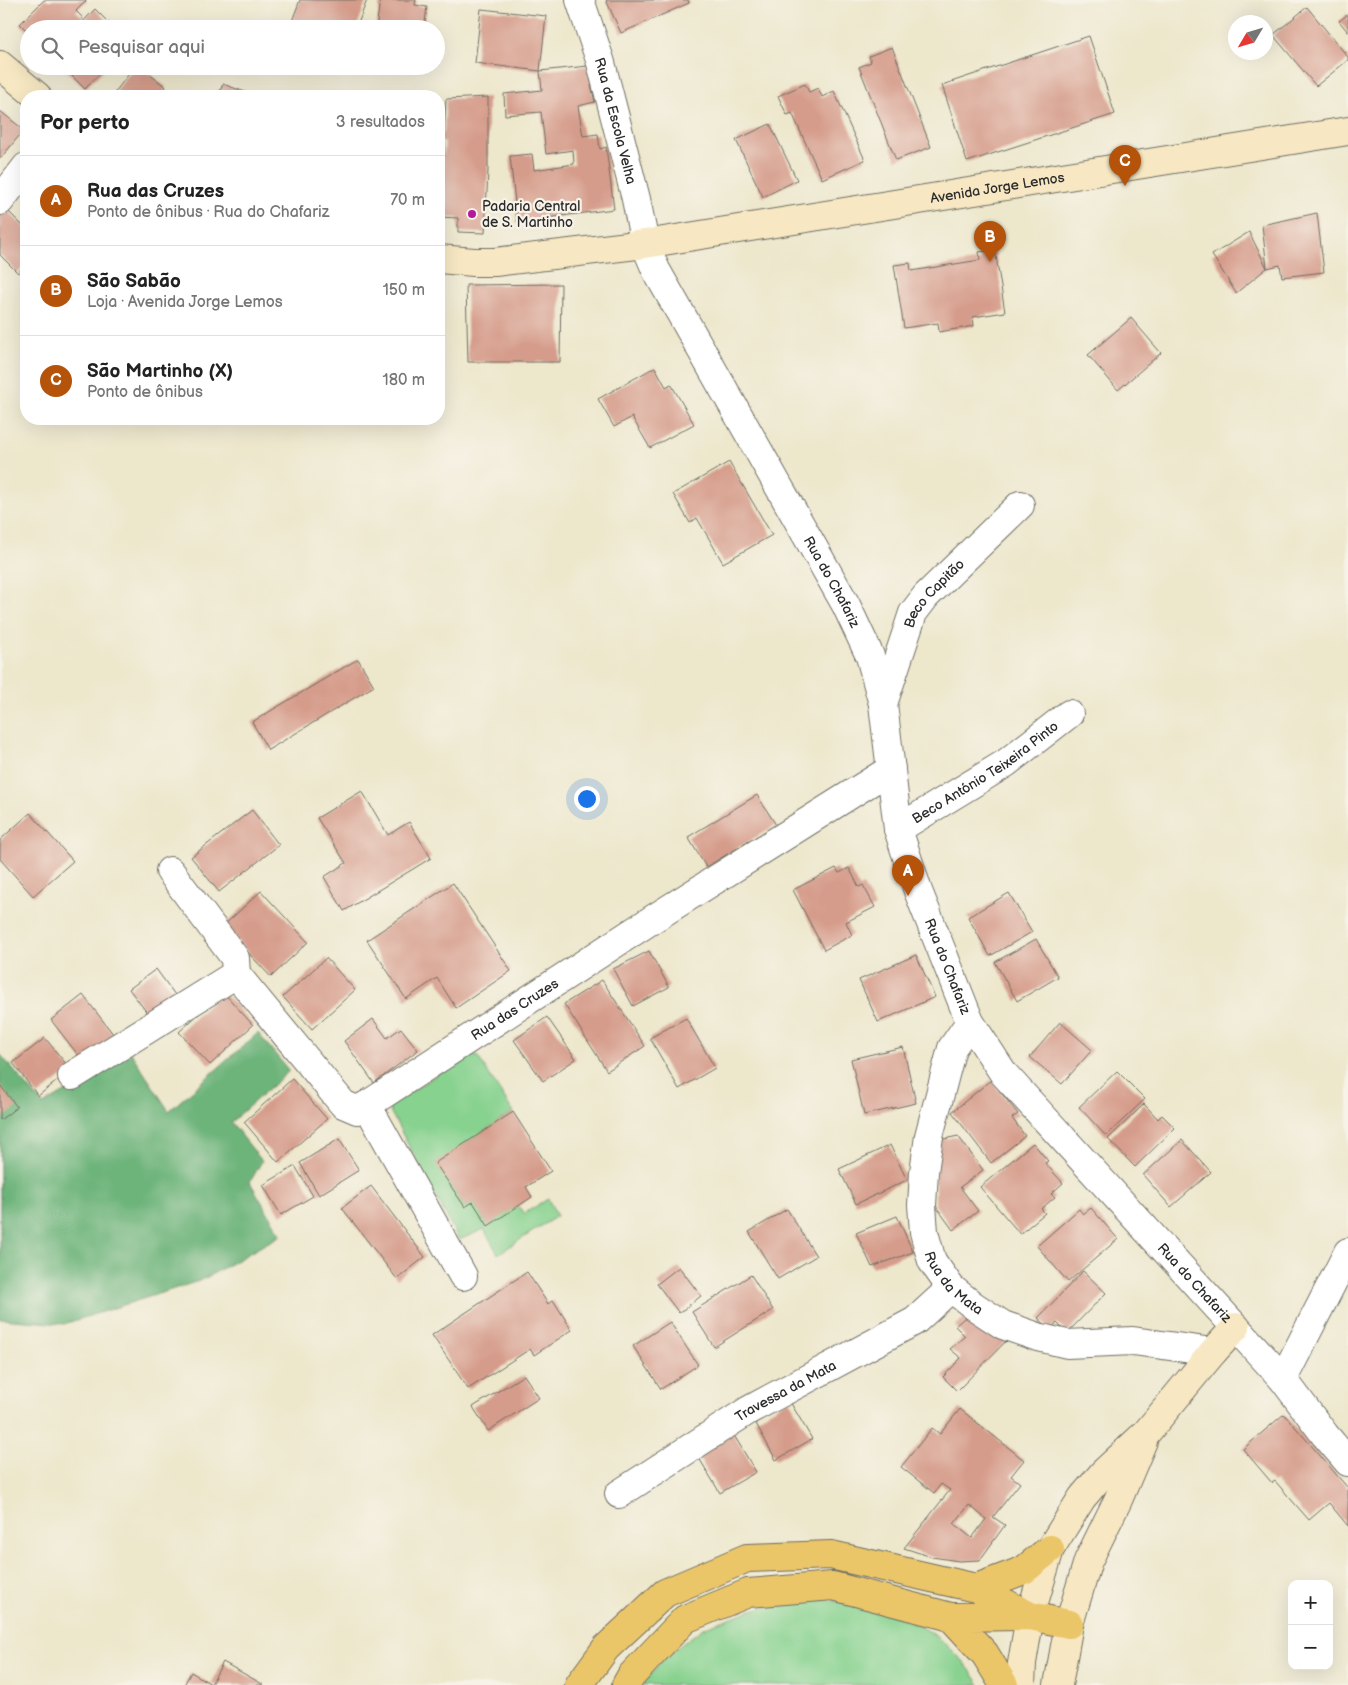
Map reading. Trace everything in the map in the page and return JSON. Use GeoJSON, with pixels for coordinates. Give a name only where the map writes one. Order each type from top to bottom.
{"type":"FeatureCollection","features":[{"type":"Feature","properties":{"kind":"highway"},"geometry":{"type":"LineString","coordinates":[[976,1588],[1024,1570],[1050,1549]]}},
{"type":"Feature","properties":{"kind":"highway"},"geometry":{"type":"LineString","coordinates":[[579,1685],[606,1648],[665,1592],[746,1558],[831,1555],[976,1588],[1030,1616]]}},
{"type":"Feature","properties":{"kind":"highway"},"geometry":{"type":"LineString","coordinates":[[626,1685],[631,1676],[685,1619],[748,1593],[833,1586],[951,1617],[1030,1616],[1068,1624]]}},
{"type":"Feature","properties":{"kind":"highway"},"geometry":{"type":"LineString","coordinates":[[951,1617],[985,1654],[1004,1685]]}},
{"type":"Feature","properties":{"kind":"street","name":"Rua da Escola Velha"},"geometry":{"type":"LineString","coordinates":[[580,0],[601,63],[636,199],[645,244]]}},
{"type":"Feature","properties":{"kind":"street"},"geometry":{"type":"LineString","coordinates":[[0,65],[30,90]]}},
{"type":"Feature","properties":{"kind":"street","name":"Avenida Jorge Lemos"},"geometry":{"type":"LineString","coordinates":[[445,260],[495,262],[645,244],[1348,131]]}},
{"type":"Feature","properties":{"kind":"street"},"geometry":{"type":"LineString","coordinates":[[0,201],[20,175]]}},
{"type":"Feature","properties":{"kind":"street","name":"Rua do Chafariz"},"geometry":{"type":"LineString","coordinates":[[645,244],[656,270],[846,606],[870,656],[883,704],[898,829],[918,891],[970,1022],[1004,1074],[1283,1379],[1348,1462]]}},
{"type":"Feature","properties":{"kind":"street","name":"Beco Capitão"},"geometry":{"type":"LineString","coordinates":[[883,704],[913,613],[926,596],[1020,504]]}},
{"type":"Feature","properties":{"kind":"street","name":"Beco António Teixeira Pinto"},"geometry":{"type":"LineString","coordinates":[[898,829],[1006,763],[1069,714]]}},
{"type":"Feature","properties":{"kind":"street","name":"Rua das Cruzes"},"geometry":{"type":"LineString","coordinates":[[368,1105],[656,917],[891,769]]}},
{"type":"Feature","properties":{"kind":"street"},"geometry":{"type":"LineString","coordinates":[[170,871],[235,958],[236,974],[342,1104],[357,1110],[368,1105],[463,1276]]}},
{"type":"Feature","properties":{"kind":"street"},"geometry":{"type":"LineString","coordinates":[[72,1076],[236,974]]}},
{"type":"Feature","properties":{"kind":"street","name":"Rua da Mata"},"geometry":{"type":"LineString","coordinates":[[970,1022],[952,1048],[929,1136],[923,1180],[924,1232],[932,1261],[951,1288],[1003,1325],[1038,1337],[1067,1344],[1133,1341],[1213,1352]]}},
{"type":"Feature","properties":{"kind":"street"},"geometry":{"type":"LineString","coordinates":[[1283,1379],[1348,1252]]}},
{"type":"Feature","properties":{"kind":"street","name":"Travessa da Mata"},"geometry":{"type":"LineString","coordinates":[[619,1494],[748,1410],[915,1321],[951,1288]]}},
{"type":"Feature","properties":{"kind":"street"},"geometry":{"type":"LineString","coordinates":[[1021,1685],[1022,1663],[1030,1616],[1050,1549],[1082,1498],[1103,1473],[1147,1432],[1213,1352],[1236,1328]]}},
{"type":"Feature","properties":{"kind":"street"},"geometry":{"type":"LineString","coordinates":[[1058,1685],[1068,1624],[1088,1561],[1118,1500],[1147,1432]]}},
{"type":"Feature","properties":{"kind":"green space"},"geometry":{"type":"Polygon","coordinates":[[[258,1033],[289,1071],[231,1122],[262,1161],[250,1182],[281,1235],[202,1280],[64,1324],[0,1319],[0,1054],[43,1105],[131,1053],[169,1111],[258,1033]]]}},
{"type":"Feature","properties":{"kind":"green space"},"geometry":{"type":"Polygon","coordinates":[[[469,1053],[478,1057],[513,1112],[436,1163],[465,1207],[473,1202],[488,1225],[517,1206],[525,1213],[548,1199],[557,1216],[498,1254],[484,1229],[459,1240],[388,1107],[469,1053]]]}},
{"type":"Feature","properties":{"kind":"green space"},"geometry":{"type":"Polygon","coordinates":[[[802,1597],[855,1604],[880,1610],[903,1619],[925,1630],[945,1644],[964,1662],[980,1685],[643,1685],[665,1657],[703,1628],[751,1610],[780,1604],[780,1599],[802,1597]]]}},
{"type":"Feature","properties":{"kind":"building"},"geometry":{"type":"Polygon","coordinates":[[[44,0],[87,0],[76,11],[83,18],[81,20],[24,20],[44,0]]]}},
{"type":"Feature","properties":{"kind":"building"},"geometry":{"type":"Polygon","coordinates":[[[300,0],[367,0],[359,20],[292,20],[300,0]]]}},
{"type":"Feature","properties":{"kind":"building"},"geometry":{"type":"Polygon","coordinates":[[[380,0],[416,0],[415,5],[427,7],[425,20],[377,20],[380,0]]]}},
{"type":"Feature","properties":{"kind":"building"},"geometry":{"type":"Polygon","coordinates":[[[606,0],[688,0],[689,3],[621,33],[606,0]]]}},
{"type":"Feature","properties":{"kind":"building"},"geometry":{"type":"Polygon","coordinates":[[[1307,7],[1348,57],[1348,60],[1316,86],[1273,35],[1307,7]]]}},
{"type":"Feature","properties":{"kind":"building"},"geometry":{"type":"Polygon","coordinates":[[[95,9],[106,20],[85,20],[95,9]]]}},
{"type":"Feature","properties":{"kind":"building"},"geometry":{"type":"Polygon","coordinates":[[[481,9],[546,16],[540,71],[475,63],[481,9]]]}},
{"type":"Feature","properties":{"kind":"building"},"geometry":{"type":"Polygon","coordinates":[[[1348,14],[1348,32],[1339,21],[1348,14]]]}},
{"type":"Feature","properties":{"kind":"building"},"geometry":{"type":"Polygon","coordinates":[[[1089,36],[1115,114],[967,162],[942,85],[1089,36]]]}},
{"type":"Feature","properties":{"kind":"building"},"geometry":{"type":"Polygon","coordinates":[[[892,47],[931,147],[896,160],[859,67],[871,62],[869,56],[892,47]]]}},
{"type":"Feature","properties":{"kind":"building"},"geometry":{"type":"Polygon","coordinates":[[[588,66],[594,85],[591,85],[595,102],[578,106],[583,136],[598,134],[600,149],[606,147],[614,209],[517,222],[510,156],[532,154],[534,170],[574,164],[573,150],[546,154],[541,112],[505,115],[504,94],[542,90],[540,71],[588,66]]]}},
{"type":"Feature","properties":{"kind":"building"},"geometry":{"type":"Polygon","coordinates":[[[71,75],[98,75],[85,89],[71,75]]]}},
{"type":"Feature","properties":{"kind":"building"},"geometry":{"type":"Polygon","coordinates":[[[128,75],[151,75],[166,87],[165,90],[117,90],[128,75]]]}},
{"type":"Feature","properties":{"kind":"building"},"geometry":{"type":"Polygon","coordinates":[[[223,84],[240,90],[220,90],[223,84]]]}},
{"type":"Feature","properties":{"kind":"building"},"geometry":{"type":"Polygon","coordinates":[[[805,84],[809,92],[818,88],[822,97],[834,91],[865,160],[822,179],[792,113],[787,115],[778,96],[805,84]]]}},
{"type":"Feature","properties":{"kind":"building"},"geometry":{"type":"Polygon","coordinates":[[[488,97],[488,171],[485,233],[458,232],[458,218],[445,217],[446,99],[488,97]]]}},
{"type":"Feature","properties":{"kind":"building"},"geometry":{"type":"Polygon","coordinates":[[[0,111],[20,127],[20,135],[0,159],[0,111]]]}},
{"type":"Feature","properties":{"kind":"building"},"geometry":{"type":"Polygon","coordinates":[[[770,124],[797,180],[763,197],[736,140],[770,124]]]}},
{"type":"Feature","properties":{"kind":"building"},"geometry":{"type":"Polygon","coordinates":[[[7,210],[20,223],[20,271],[18,273],[0,255],[0,217],[7,210]]]}},
{"type":"Feature","properties":{"kind":"building"},"geometry":{"type":"Polygon","coordinates":[[[1317,213],[1324,272],[1282,277],[1280,265],[1267,268],[1262,225],[1317,213]]]}},
{"type":"Feature","properties":{"kind":"building"},"geometry":{"type":"Polygon","coordinates":[[[1249,232],[1267,268],[1236,293],[1212,255],[1249,232]]]}},
{"type":"Feature","properties":{"kind":"building"},"geometry":{"type":"Polygon","coordinates":[[[995,250],[1005,312],[973,317],[974,326],[939,332],[938,323],[904,328],[894,265],[910,263],[911,271],[980,260],[979,252],[995,250]]]}},
{"type":"Feature","properties":{"kind":"building"},"geometry":{"type":"Polygon","coordinates":[[[561,284],[560,362],[468,362],[466,285],[561,284]]]}},
{"type":"Feature","properties":{"kind":"building"},"geometry":{"type":"Polygon","coordinates":[[[1131,318],[1161,353],[1118,390],[1088,355],[1131,318]]]}},
{"type":"Feature","properties":{"kind":"building"},"geometry":{"type":"Polygon","coordinates":[[[655,367],[666,387],[671,384],[694,424],[650,448],[632,417],[614,427],[598,399],[655,367]]]}},
{"type":"Feature","properties":{"kind":"building"},"geometry":{"type":"Polygon","coordinates":[[[729,462],[772,535],[723,563],[697,518],[690,523],[673,494],[729,462]]]}},
{"type":"Feature","properties":{"kind":"building"},"geometry":{"type":"Polygon","coordinates":[[[358,659],[374,686],[268,750],[252,722],[358,659]]]}},
{"type":"Feature","properties":{"kind":"building"},"geometry":{"type":"Polygon","coordinates":[[[362,791],[388,835],[409,822],[431,858],[344,911],[324,877],[346,863],[317,818],[362,791]]]}},
{"type":"Feature","properties":{"kind":"building"},"geometry":{"type":"Polygon","coordinates":[[[757,795],[776,825],[706,867],[688,837],[757,795]]]}},
{"type":"Feature","properties":{"kind":"building"},"geometry":{"type":"Polygon","coordinates":[[[252,810],[279,845],[219,892],[191,857],[252,810]]]}},
{"type":"Feature","properties":{"kind":"building"},"geometry":{"type":"Polygon","coordinates":[[[30,813],[73,861],[33,896],[0,859],[0,840],[30,813]]]}},
{"type":"Feature","properties":{"kind":"building"},"geometry":{"type":"Polygon","coordinates":[[[836,868],[839,873],[849,868],[859,887],[863,885],[875,907],[846,922],[852,935],[824,950],[793,890],[836,868]]]}},
{"type":"Feature","properties":{"kind":"building"},"geometry":{"type":"Polygon","coordinates":[[[453,883],[511,971],[456,1008],[437,978],[406,999],[367,940],[453,883]]]}},
{"type":"Feature","properties":{"kind":"building"},"geometry":{"type":"Polygon","coordinates":[[[261,891],[308,942],[271,977],[223,926],[261,891]]]}},
{"type":"Feature","properties":{"kind":"building"},"geometry":{"type":"Polygon","coordinates":[[[1009,893],[1032,932],[990,956],[968,917],[1009,893]]]}},
{"type":"Feature","properties":{"kind":"building"},"geometry":{"type":"Polygon","coordinates":[[[1036,939],[1058,977],[1017,1001],[995,962],[1036,939]]]}},
{"type":"Feature","properties":{"kind":"building"},"geometry":{"type":"Polygon","coordinates":[[[649,951],[669,987],[633,1006],[613,969],[649,951]]]}},
{"type":"Feature","properties":{"kind":"building"},"geometry":{"type":"Polygon","coordinates":[[[916,955],[935,997],[878,1022],[859,980],[916,955]]]}},
{"type":"Feature","properties":{"kind":"building"},"geometry":{"type":"Polygon","coordinates":[[[326,958],[355,990],[312,1029],[283,997],[326,958]]]}},
{"type":"Feature","properties":{"kind":"building"},"geometry":{"type":"Polygon","coordinates":[[[156,969],[178,999],[152,1019],[129,989],[156,969]]]}},
{"type":"Feature","properties":{"kind":"building"},"geometry":{"type":"Polygon","coordinates":[[[602,980],[645,1046],[607,1071],[564,1004],[602,980]]]}},
{"type":"Feature","properties":{"kind":"building"},"geometry":{"type":"Polygon","coordinates":[[[223,992],[253,1025],[210,1065],[179,1032],[223,992]]]}},
{"type":"Feature","properties":{"kind":"building"},"geometry":{"type":"Polygon","coordinates":[[[83,995],[117,1039],[85,1064],[51,1020],[83,995]]]}},
{"type":"Feature","properties":{"kind":"building"},"geometry":{"type":"Polygon","coordinates":[[[547,1017],[576,1059],[543,1081],[514,1040],[547,1017]]]}},
{"type":"Feature","properties":{"kind":"building"},"geometry":{"type":"Polygon","coordinates":[[[686,1018],[715,1068],[679,1089],[650,1038],[686,1018]]]}},
{"type":"Feature","properties":{"kind":"building"},"geometry":{"type":"Polygon","coordinates":[[[373,1019],[387,1038],[401,1028],[418,1050],[374,1083],[344,1041],[373,1019]]]}},
{"type":"Feature","properties":{"kind":"building"},"geometry":{"type":"Polygon","coordinates":[[[1060,1022],[1092,1050],[1062,1084],[1030,1057],[1060,1022]]]}},
{"type":"Feature","properties":{"kind":"building"},"geometry":{"type":"Polygon","coordinates":[[[45,1038],[71,1070],[38,1096],[13,1063],[45,1038]]]}},
{"type":"Feature","properties":{"kind":"building"},"geometry":{"type":"Polygon","coordinates":[[[903,1047],[916,1103],[864,1115],[851,1059],[903,1047]]]}},
{"type":"Feature","properties":{"kind":"building"},"geometry":{"type":"Polygon","coordinates":[[[1117,1071],[1145,1099],[1106,1136],[1079,1107],[1117,1071]]]}},
{"type":"Feature","properties":{"kind":"building"},"geometry":{"type":"Polygon","coordinates":[[[292,1079],[327,1119],[278,1162],[244,1122],[292,1079]]]}},
{"type":"Feature","properties":{"kind":"building"},"geometry":{"type":"Polygon","coordinates":[[[991,1080],[1018,1114],[1012,1118],[1025,1136],[991,1163],[952,1112],[991,1080]]]}},
{"type":"Feature","properties":{"kind":"building"},"geometry":{"type":"Polygon","coordinates":[[[0,1085],[17,1107],[0,1120],[0,1085]]]}},
{"type":"Feature","properties":{"kind":"building"},"geometry":{"type":"Polygon","coordinates":[[[1144,1104],[1158,1119],[1162,1115],[1175,1128],[1135,1167],[1108,1139],[1144,1104]]]}},
{"type":"Feature","properties":{"kind":"building"},"geometry":{"type":"Polygon","coordinates":[[[513,1112],[551,1171],[526,1187],[532,1197],[488,1226],[473,1202],[465,1207],[435,1163],[513,1112]]]}},
{"type":"Feature","properties":{"kind":"building"},"geometry":{"type":"Polygon","coordinates":[[[958,1136],[983,1170],[960,1187],[978,1211],[953,1230],[935,1205],[935,1141],[958,1136]]]}},
{"type":"Feature","properties":{"kind":"building"},"geometry":{"type":"Polygon","coordinates":[[[339,1139],[359,1170],[319,1195],[300,1163],[339,1139]]]}},
{"type":"Feature","properties":{"kind":"building"},"geometry":{"type":"Polygon","coordinates":[[[1182,1140],[1211,1172],[1171,1207],[1143,1175],[1182,1140]]]}},
{"type":"Feature","properties":{"kind":"building"},"geometry":{"type":"Polygon","coordinates":[[[1033,1143],[1048,1161],[1045,1163],[1063,1183],[1051,1194],[1055,1197],[1041,1209],[1045,1213],[1020,1234],[980,1187],[1033,1143]]]}},
{"type":"Feature","properties":{"kind":"building"},"geometry":{"type":"Polygon","coordinates":[[[890,1145],[907,1180],[856,1204],[839,1169],[890,1145]]]}},
{"type":"Feature","properties":{"kind":"building"},"geometry":{"type":"Polygon","coordinates":[[[295,1166],[313,1196],[281,1215],[263,1185],[295,1166]]]}},
{"type":"Feature","properties":{"kind":"building"},"geometry":{"type":"Polygon","coordinates":[[[371,1186],[425,1257],[397,1279],[342,1208],[371,1186]]]}},
{"type":"Feature","properties":{"kind":"building"},"geometry":{"type":"Polygon","coordinates":[[[1091,1208],[1118,1239],[1068,1282],[1037,1246],[1079,1209],[1083,1214],[1091,1208]]]}},
{"type":"Feature","properties":{"kind":"building"},"geometry":{"type":"Polygon","coordinates":[[[787,1209],[816,1256],[778,1279],[749,1232],[787,1209]]]}},
{"type":"Feature","properties":{"kind":"building"},"geometry":{"type":"Polygon","coordinates":[[[897,1216],[913,1252],[872,1267],[856,1233],[897,1216]]]}},
{"type":"Feature","properties":{"kind":"building"},"geometry":{"type":"Polygon","coordinates":[[[679,1267],[701,1296],[679,1313],[657,1284],[679,1267]]]}},
{"type":"Feature","properties":{"kind":"building"},"geometry":{"type":"Polygon","coordinates":[[[1083,1271],[1106,1293],[1067,1333],[1057,1323],[1050,1329],[1038,1318],[1083,1271]]]}},
{"type":"Feature","properties":{"kind":"building"},"geometry":{"type":"Polygon","coordinates":[[[527,1272],[548,1304],[553,1300],[572,1330],[534,1355],[530,1349],[468,1389],[432,1335],[527,1272]]]}},
{"type":"Feature","properties":{"kind":"building"},"geometry":{"type":"Polygon","coordinates":[[[751,1275],[773,1310],[714,1347],[692,1312],[751,1275]]]}},
{"type":"Feature","properties":{"kind":"building"},"geometry":{"type":"Polygon","coordinates":[[[971,1312],[1008,1339],[957,1391],[943,1377],[961,1358],[950,1349],[965,1336],[955,1326],[971,1312]]]}},
{"type":"Feature","properties":{"kind":"building"},"geometry":{"type":"Polygon","coordinates":[[[670,1322],[698,1365],[661,1389],[633,1346],[670,1322]]]}},
{"type":"Feature","properties":{"kind":"building"},"geometry":{"type":"Polygon","coordinates":[[[524,1375],[539,1398],[488,1431],[473,1407],[524,1375]]]}},
{"type":"Feature","properties":{"kind":"building"},"geometry":{"type":"Polygon","coordinates":[[[789,1400],[812,1439],[776,1460],[754,1420],[789,1400]]]}},
{"type":"Feature","properties":{"kind":"building"},"geometry":{"type":"Polygon","coordinates":[[[960,1409],[1024,1460],[1011,1476],[1020,1483],[993,1517],[1005,1525],[980,1560],[959,1561],[932,1557],[904,1548],[950,1490],[941,1484],[934,1493],[901,1467],[932,1428],[940,1434],[960,1409]],[[969,1505],[954,1524],[972,1538],[986,1519],[969,1505]]]}},
{"type":"Feature","properties":{"kind":"building"},"geometry":{"type":"Polygon","coordinates":[[[1284,1414],[1348,1488],[1348,1526],[1329,1503],[1309,1520],[1275,1481],[1272,1483],[1243,1449],[1284,1414]]]}},
{"type":"Feature","properties":{"kind":"building"},"geometry":{"type":"Polygon","coordinates":[[[732,1432],[756,1472],[720,1493],[696,1453],[732,1432]]]}},
{"type":"Feature","properties":{"kind":"building"},"geometry":{"type":"Polygon","coordinates":[[[223,1662],[264,1685],[184,1685],[191,1672],[211,1684],[223,1662]]]}},
{"type":"Feature","properties":{"kind":"place","name":"São Martinho (X)"},"geometry":{"type":"Point","coordinates":[1125,186]}},
{"type":"Feature","properties":{"kind":"place","name":"Padaria Central de S. Martinho"},"geometry":{"type":"Point","coordinates":[472,214]}},
{"type":"Feature","properties":{"kind":"place","name":"São Sabão"},"geometry":{"type":"Point","coordinates":[990,262]}},
{"type":"Feature","properties":{"kind":"place","name":"Rua das Cruzes"},"geometry":{"type":"Point","coordinates":[908,896]}}]}
